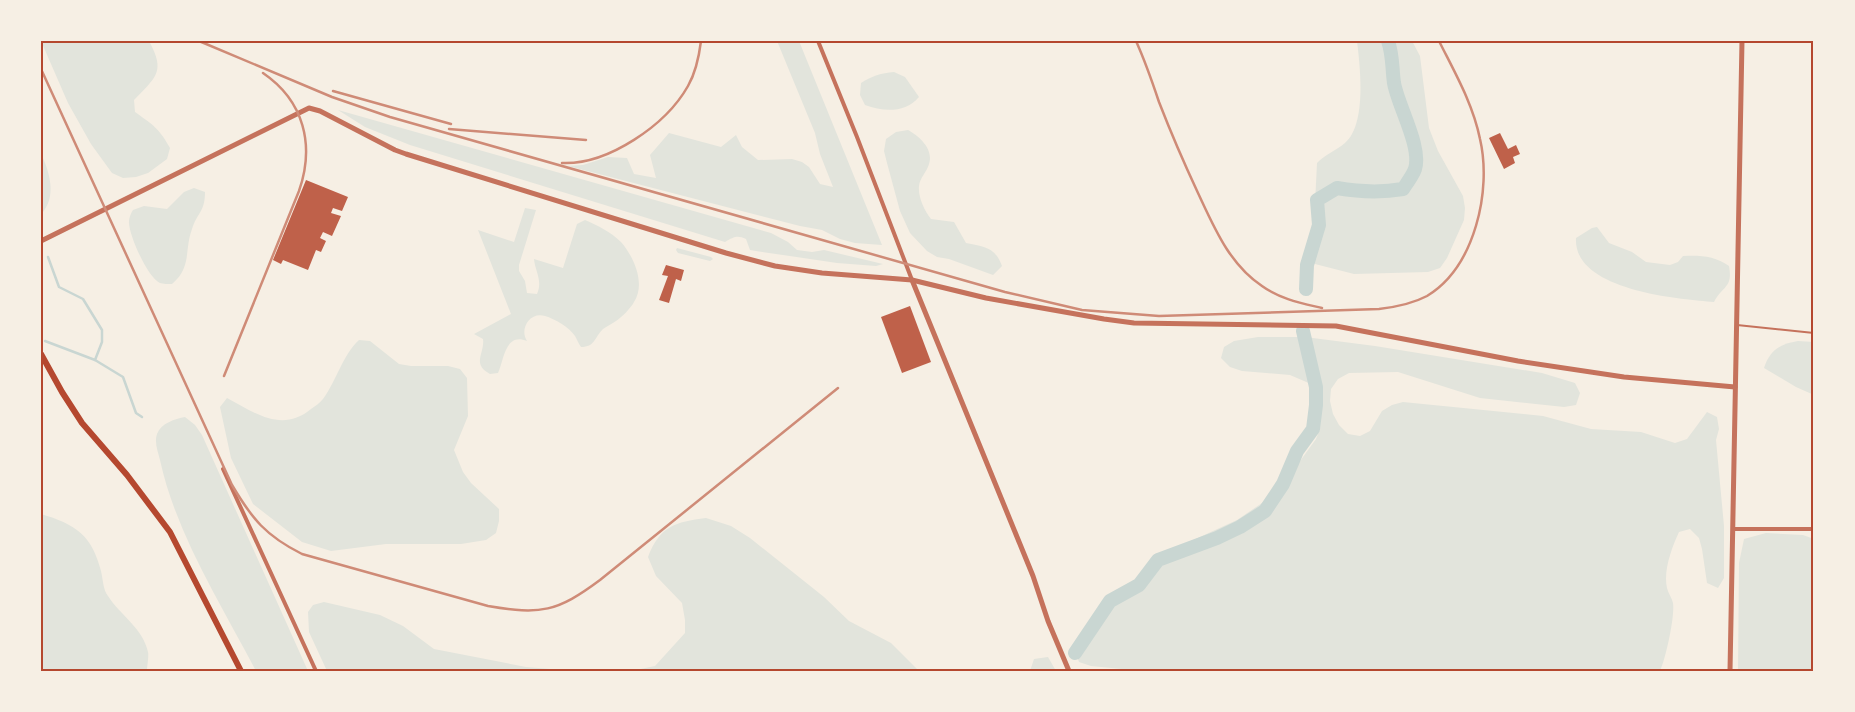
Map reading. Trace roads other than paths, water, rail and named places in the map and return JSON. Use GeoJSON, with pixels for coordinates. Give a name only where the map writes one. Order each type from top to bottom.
{"type":"FeatureCollection","features":[{"type":"Feature","properties":{"kind":"main road"},"geometry":{"type":"LineString","coordinates":[[41,354],[82,423],[127,475],[170,532],[241,671]]}},
{"type":"Feature","properties":{"kind":"street"},"geometry":{"type":"LineString","coordinates":[[818,41],[912,280],[1033,576],[1048,621],[1069,671]]}},
{"type":"Feature","properties":{"kind":"street"},"geometry":{"type":"LineString","coordinates":[[1730,671],[1742,41]]}},
{"type":"Feature","properties":{"kind":"street"},"geometry":{"type":"LineString","coordinates":[[41,241],[309,108],[320,111],[406,154],[726,253],[775,266],[822,273],[912,280],[986,298],[1134,323],[1336,326],[1518,360],[1624,377],[1735,387]]}},
{"type":"Feature","properties":{"kind":"street"},"geometry":{"type":"LineString","coordinates":[[223,468],[316,671]]}},
{"type":"Feature","properties":{"kind":"street"},"geometry":{"type":"LineString","coordinates":[[1733,529],[1814,529]]}},
{"type":"Feature","properties":{"kind":"lane"},"geometry":{"type":"LineString","coordinates":[[1736,325],[1814,333]]}},
{"type":"Feature","properties":{"kind":"waterway"},"geometry":{"type":"LineString","coordinates":[[1306,289],[1307,265],[1319,225],[1317,200],[1337,188],[1370,192],[1403,189],[1415,169],[1415,150],[1409,126],[1396,92],[1388,41]]}},
{"type":"Feature","properties":{"kind":"waterway"},"geometry":{"type":"LineString","coordinates":[[48,257],[59,287],[83,299],[102,330],[102,342],[95,360]]}},
{"type":"Feature","properties":{"kind":"waterway"},"geometry":{"type":"LineString","coordinates":[[1075,653],[1110,601],[1139,585],[1158,560],[1217,538],[1240,527],[1265,511],[1283,484],[1297,451],[1313,429],[1316,387],[1303,331]]}},
{"type":"Feature","properties":{"kind":"waterway"},"geometry":{"type":"LineString","coordinates":[[45,341],[95,360],[123,377],[136,413],[142,417]]}},
{"type":"Feature","properties":{"kind":"railway"},"geometry":{"type":"LineString","coordinates":[[199,41],[332,97],[390,117],[1005,292],[1082,310],[1159,316],[1379,309],[1416,301],[1427,296],[1444,283],[1468,247],[1476,226],[1484,181],[1480,139],[1473,113],[1439,41]]}},
{"type":"Feature","properties":{"kind":"railway"},"geometry":{"type":"LineString","coordinates":[[562,163],[580,162],[616,150],[634,140],[666,115],[688,86],[697,64],[701,41]]}},
{"type":"Feature","properties":{"kind":"railway"},"geometry":{"type":"LineString","coordinates":[[1136,41],[1183,159],[1210,219],[1231,256],[1250,277],[1262,286],[1291,300],[1322,308]]}},
{"type":"Feature","properties":{"kind":"railway"},"geometry":{"type":"LineString","coordinates":[[41,69],[232,485],[246,508],[261,526],[289,547],[302,554],[488,606],[535,610],[560,605],[600,580],[838,388]]}},
{"type":"Feature","properties":{"kind":"railway"},"geometry":{"type":"LineString","coordinates":[[224,376],[299,191],[304,174],[305,141],[297,111],[277,84],[263,73]]}},
{"type":"Feature","properties":{"kind":"railway"},"geometry":{"type":"LineString","coordinates":[[333,91],[451,124]]}},
{"type":"Feature","properties":{"kind":"railway"},"geometry":{"type":"LineString","coordinates":[[449,129],[586,140]]}}]}
